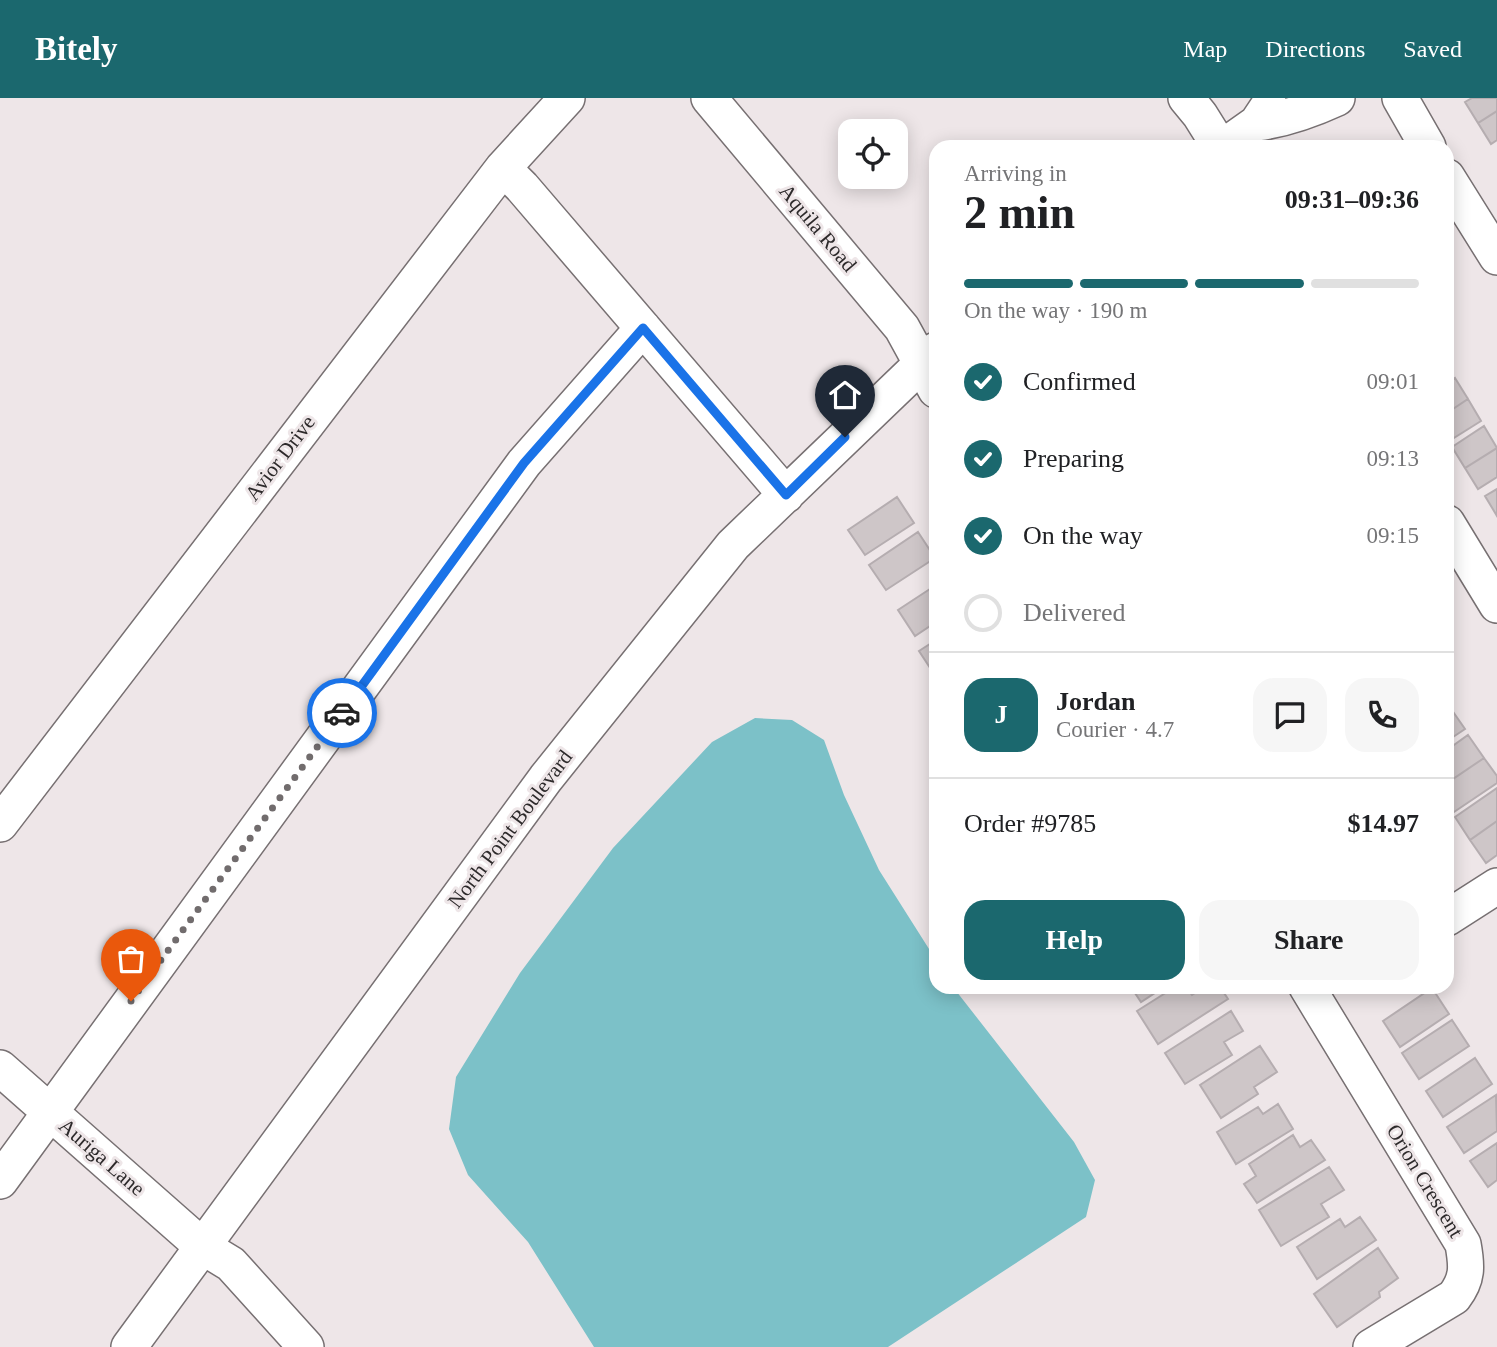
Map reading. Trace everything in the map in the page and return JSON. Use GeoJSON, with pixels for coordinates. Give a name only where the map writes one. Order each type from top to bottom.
{"type":"FeatureCollection","features":[{"type":"Feature","properties":{"kind":"street","name":"Avior Drive"},"geometry":{"type":"LineString","coordinates":[[0,824],[503,167],[567,98]]}},
{"type":"Feature","properties":{"kind":"street","name":"Aquila Road"},"geometry":{"type":"LineString","coordinates":[[709,98],[902,328],[929,365]]}},
{"type":"Feature","properties":{"kind":"street"},"geometry":{"type":"LineString","coordinates":[[1186,98],[1217,140]]}},
{"type":"Feature","properties":{"kind":"street"},"geometry":{"type":"LineString","coordinates":[[1257,123],[1265,108],[1280,98]]}},
{"type":"Feature","properties":{"kind":"street"},"geometry":{"type":"LineString","coordinates":[[1232,140],[1257,123],[1280,120],[1337,98]]}},
{"type":"Feature","properties":{"kind":"street"},"geometry":{"type":"LineString","coordinates":[[1400,98],[1425,140]]}},
{"type":"Feature","properties":{"kind":"street"},"geometry":{"type":"LineString","coordinates":[[503,167],[786,495]]}},
{"type":"Feature","properties":{"kind":"street"},"geometry":{"type":"LineString","coordinates":[[1454,188],[1497,257]]}},
{"type":"Feature","properties":{"kind":"street"},"geometry":{"type":"LineString","coordinates":[[0,1181],[524,463],[643,328]]}},
{"type":"Feature","properties":{"kind":"street","name":"North Point Boulevard"},"geometry":{"type":"LineString","coordinates":[[129,1347],[546,778],[733,545],[929,370]]}},
{"type":"Feature","properties":{"kind":"street"},"geometry":{"type":"LineString","coordinates":[[1454,534],[1497,605]]}},
{"type":"Feature","properties":{"kind":"street"},"geometry":{"type":"LineString","coordinates":[[1454,914],[1497,886]]}},
{"type":"Feature","properties":{"kind":"street","name":"Orion Crescent"},"geometry":{"type":"LineString","coordinates":[[1321,994],[1463,1244],[1467,1268],[1463,1285],[1454,1297],[1371,1347]]}},
{"type":"Feature","properties":{"kind":"street","name":"Auriga Lane"},"geometry":{"type":"LineString","coordinates":[[0,1068],[203,1247]]}},
{"type":"Feature","properties":{"kind":"street"},"geometry":{"type":"LineString","coordinates":[[203,1247],[231,1264],[306,1347]]}},
{"type":"Feature","properties":{"kind":"water"},"geometry":{"type":"Polygon","coordinates":[[[755,718],[792,720],[824,740],[844,795],[879,870],[929,949],[929,994],[958,994],[1074,1142],[1095,1180],[1086,1217],[888,1347],[594,1347],[528,1242],[468,1175],[449,1129],[456,1077],[520,973],[613,848],[712,742],[755,718]]]}},
{"type":"Feature","properties":{"kind":"building"},"geometry":{"type":"Polygon","coordinates":[[[1472,98],[1497,98],[1497,111],[1478,123],[1465,102],[1472,98]]]}},
{"type":"Feature","properties":{"kind":"building"},"geometry":{"type":"Polygon","coordinates":[[[1497,111],[1497,140],[1491,144],[1478,123],[1497,111]]]}},
{"type":"Feature","properties":{"kind":"building"},"geometry":{"type":"Polygon","coordinates":[[[1454,379],[1468,399],[1454,408],[1454,379]]]}},
{"type":"Feature","properties":{"kind":"building"},"geometry":{"type":"Polygon","coordinates":[[[1468,399],[1481,421],[1454,438],[1454,408],[1468,399]]]}},
{"type":"Feature","properties":{"kind":"building"},"geometry":{"type":"Polygon","coordinates":[[[1484,426],[1497,448],[1465,468],[1454,446],[1484,426]]]}},
{"type":"Feature","properties":{"kind":"building"},"geometry":{"type":"Polygon","coordinates":[[[1497,448],[1497,477],[1478,489],[1465,468],[1497,448]]]}},
{"type":"Feature","properties":{"kind":"building"},"geometry":{"type":"Polygon","coordinates":[[[1497,489],[1497,516],[1485,496],[1497,489]]]}},
{"type":"Feature","properties":{"kind":"building"},"geometry":{"type":"Polygon","coordinates":[[[897,497],[914,523],[865,555],[848,530],[897,497]]]}},
{"type":"Feature","properties":{"kind":"building"},"geometry":{"type":"Polygon","coordinates":[[[918,532],[929,549],[929,562],[886,590],[869,565],[918,532]]]}},
{"type":"Feature","properties":{"kind":"building"},"geometry":{"type":"Polygon","coordinates":[[[929,590],[929,627],[915,636],[898,610],[929,590]]]}},
{"type":"Feature","properties":{"kind":"building"},"geometry":{"type":"Polygon","coordinates":[[[929,645],[929,666],[919,651],[929,645]]]}},
{"type":"Feature","properties":{"kind":"building"},"geometry":{"type":"Polygon","coordinates":[[[1454,713],[1465,729],[1454,736],[1454,713]]]}},
{"type":"Feature","properties":{"kind":"building"},"geometry":{"type":"Polygon","coordinates":[[[1468,735],[1484,758],[1454,778],[1454,745],[1468,735]]]}},
{"type":"Feature","properties":{"kind":"building"},"geometry":{"type":"Polygon","coordinates":[[[1484,758],[1497,776],[1497,783],[1454,812],[1454,778],[1484,758]]]}},
{"type":"Feature","properties":{"kind":"building"},"geometry":{"type":"Polygon","coordinates":[[[1497,788],[1497,821],[1470,840],[1455,817],[1497,788]]]}},
{"type":"Feature","properties":{"kind":"building"},"geometry":{"type":"Polygon","coordinates":[[[1497,821],[1497,855],[1486,863],[1470,840],[1497,821]]]}},
{"type":"Feature","properties":{"kind":"building"},"geometry":{"type":"Polygon","coordinates":[[[1136,994],[1153,994],[1141,1002],[1136,994]]]}},
{"type":"Feature","properties":{"kind":"building"},"geometry":{"type":"Polygon","coordinates":[[[1164,994],[1225,994],[1228,999],[1158,1044],[1137,1011],[1164,994]]]}},
{"type":"Feature","properties":{"kind":"building"},"geometry":{"type":"Polygon","coordinates":[[[1423,994],[1436,994],[1449,1014],[1400,1047],[1383,1021],[1423,994]]]}},
{"type":"Feature","properties":{"kind":"building"},"geometry":{"type":"Polygon","coordinates":[[[1231,1011],[1243,1031],[1224,1042],[1232,1055],[1185,1084],[1165,1053],[1231,1011]]]}},
{"type":"Feature","properties":{"kind":"building"},"geometry":{"type":"Polygon","coordinates":[[[1452,1020],[1469,1046],[1419,1079],[1402,1053],[1452,1020]]]}},
{"type":"Feature","properties":{"kind":"building"},"geometry":{"type":"Polygon","coordinates":[[[1260,1046],[1277,1072],[1254,1087],[1258,1094],[1221,1118],[1200,1085],[1260,1046]]]}},
{"type":"Feature","properties":{"kind":"building"},"geometry":{"type":"Polygon","coordinates":[[[1475,1058],[1492,1084],[1443,1117],[1426,1091],[1475,1058]]]}},
{"type":"Feature","properties":{"kind":"building"},"geometry":{"type":"Polygon","coordinates":[[[1496,1095],[1497,1131],[1464,1153],[1447,1127],[1496,1095]]]}},
{"type":"Feature","properties":{"kind":"building"},"geometry":{"type":"Polygon","coordinates":[[[1278,1104],[1293,1129],[1236,1164],[1217,1132],[1258,1107],[1263,1114],[1278,1104]]]}},
{"type":"Feature","properties":{"kind":"building"},"geometry":{"type":"Polygon","coordinates":[[[1293,1135],[1300,1147],[1311,1140],[1325,1160],[1257,1203],[1244,1184],[1256,1176],[1249,1164],[1293,1135]]]}},
{"type":"Feature","properties":{"kind":"building"},"geometry":{"type":"Polygon","coordinates":[[[1497,1143],[1497,1180],[1488,1187],[1470,1161],[1497,1143]]]}},
{"type":"Feature","properties":{"kind":"building"},"geometry":{"type":"Polygon","coordinates":[[[1329,1167],[1344,1190],[1321,1204],[1329,1217],[1281,1246],[1259,1210],[1329,1167]]]}},
{"type":"Feature","properties":{"kind":"building"},"geometry":{"type":"Polygon","coordinates":[[[1360,1217],[1376,1240],[1317,1279],[1297,1247],[1340,1219],[1345,1227],[1360,1217]]]}},
{"type":"Feature","properties":{"kind":"building"},"geometry":{"type":"Polygon","coordinates":[[[1378,1248],[1398,1278],[1379,1292],[1380,1297],[1337,1327],[1314,1294],[1378,1248]]]}},
{"type":"Feature","properties":{"kind":"way so far"},"geometry":{"type":"LineString","coordinates":[[131,1001],[342,713]]}},
{"type":"Feature","properties":{"kind":"route"},"geometry":{"type":"LineString","coordinates":[[342,713],[524,463],[643,328],[786,495],[845,437]]}}]}
